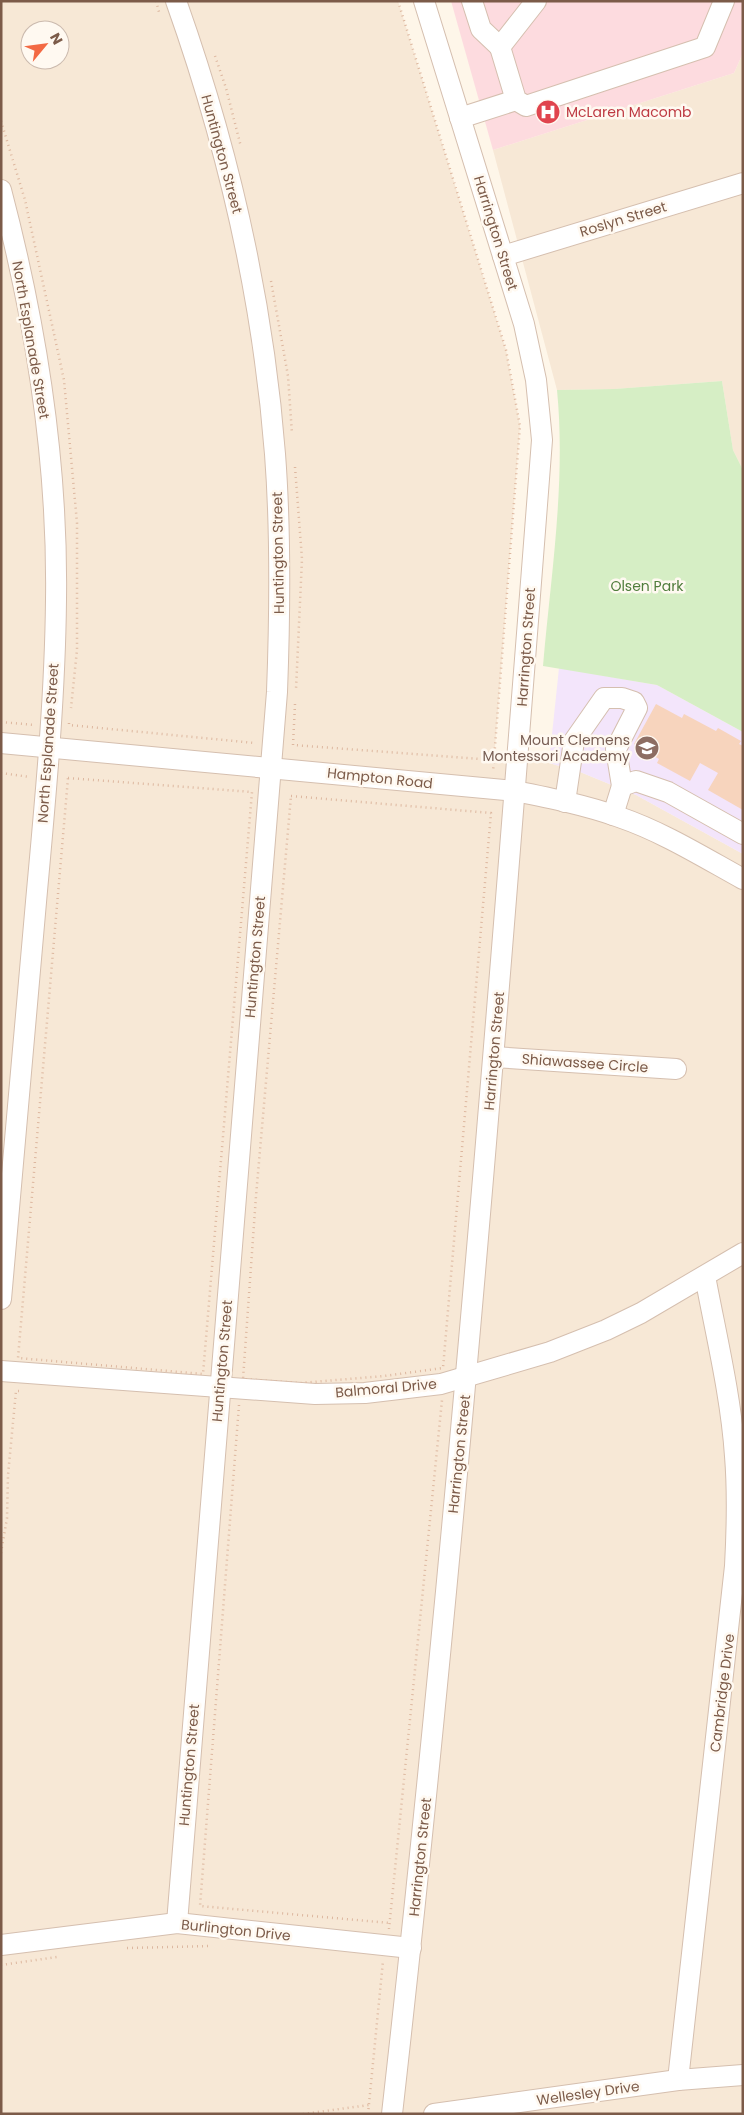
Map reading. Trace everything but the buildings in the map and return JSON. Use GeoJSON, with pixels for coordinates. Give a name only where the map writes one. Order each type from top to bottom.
{"type":"FeatureCollection","features":[{"type":"Feature","properties":{"kind":"street","name":"Huntington Street"},"geometry":{"type":"LineString","coordinates":[[176,1],[226,162],[252,279],[265,360],[275,454],[279,545],[277,683],[177,1923]]}},
{"type":"Feature","properties":{"kind":"street","name":"Harrington Street"},"geometry":{"type":"LineString","coordinates":[[392,2114],[411,1948],[467,1376],[542,440],[536,380],[524,324],[424,1]]}},
{"type":"Feature","properties":{"kind":"street"},"geometry":{"type":"LineString","coordinates":[[472,1],[481,29],[500,47],[516,100],[526,106],[705,47],[724,1]]}},
{"type":"Feature","properties":{"kind":"street"},"geometry":{"type":"LineString","coordinates":[[500,47],[536,1]]}},
{"type":"Feature","properties":{"kind":"street"},"geometry":{"type":"LineString","coordinates":[[460,118],[516,100]]}},
{"type":"Feature","properties":{"kind":"street","name":"Roslyn Street"},"geometry":{"type":"LineString","coordinates":[[503,256],[743,183]]}},
{"type":"Feature","properties":{"kind":"street","name":"North Esplanade Street"},"geometry":{"type":"LineString","coordinates":[[1,190],[24,291],[40,379],[50,460],[56,600],[49,749],[1,1299]]}},
{"type":"Feature","properties":{"kind":"street"},"geometry":{"type":"LineString","coordinates":[[565,802],[574,741],[604,698],[622,698],[634,702],[637,708],[616,749],[622,786],[613,816]]}},
{"type":"Feature","properties":{"kind":"street","name":"Hampton Road"},"geometry":{"type":"LineString","coordinates":[[1,743],[49,749],[270,767],[515,791],[565,802],[613,816],[677,843],[743,879]]}},
{"type":"Feature","properties":{"kind":"street"},"geometry":{"type":"LineString","coordinates":[[622,786],[636,780],[668,792],[743,834]]}},
{"type":"Feature","properties":{"kind":"street","name":"Shiawassee Circle"},"geometry":{"type":"LineString","coordinates":[[494,1057],[676,1068]]}},
{"type":"Feature","properties":{"kind":"street","name":"Balmoral Drive"},"geometry":{"type":"LineString","coordinates":[[1,1371],[315,1394],[365,1393],[441,1384],[550,1352],[606,1330],[641,1313],[743,1253]]}},
{"type":"Feature","properties":{"kind":"street","name":"Cambridge Drive"},"geometry":{"type":"LineString","coordinates":[[678,2080],[736,1566],[737,1508],[735,1453],[725,1380],[705,1276]]}},
{"type":"Feature","properties":{"kind":"street","name":"Burlington Drive"},"geometry":{"type":"LineString","coordinates":[[1,1945],[177,1923],[411,1948]]}},
{"type":"Feature","properties":{"kind":"street","name":"Wellesley Drive"},"geometry":{"type":"LineString","coordinates":[[434,2114],[678,2080],[743,2075]]}},
{"type":"Feature","properties":{"kind":"path"},"geometry":{"type":"LineString","coordinates":[[156,1],[161,17]]}},
{"type":"Feature","properties":{"kind":"path"},"geometry":{"type":"LineString","coordinates":[[398,1],[506,350],[520,426],[492,776]]}},
{"type":"Feature","properties":{"kind":"path"},"geometry":{"type":"LineString","coordinates":[[214,53],[226,88],[243,153]]}},
{"type":"Feature","properties":{"kind":"path"},"geometry":{"type":"LineString","coordinates":[[270,277],[288,376],[293,443]]}},
{"type":"Feature","properties":{"kind":"path"},"geometry":{"type":"LineString","coordinates":[[295,462],[302,559],[300,639],[292,746],[494,760]]}},
{"type":"Feature","properties":{"kind":"path"},"geometry":{"type":"LineString","coordinates":[[1,722],[36,725]]}},
{"type":"Feature","properties":{"kind":"path"},"geometry":{"type":"LineString","coordinates":[[69,726],[259,744]]}},
{"type":"Feature","properties":{"kind":"path"},"geometry":{"type":"LineString","coordinates":[[68,778],[252,792],[203,1374],[18,1358],[68,778]]}},
{"type":"Feature","properties":{"kind":"path"},"geometry":{"type":"LineString","coordinates":[[291,796],[490,813],[443,1368],[301,1384],[243,1379],[256,1196],[291,796]]}},
{"type":"Feature","properties":{"kind":"path"},"geometry":{"type":"LineString","coordinates":[[1,1553],[7,1518],[8,1475],[16,1391],[26,1392]]}},
{"type":"Feature","properties":{"kind":"path"},"geometry":{"type":"LineString","coordinates":[[248,1406],[238,1405],[200,1906],[390,1923],[442,1398],[433,1399]]}},
{"type":"Feature","properties":{"kind":"path"},"geometry":{"type":"LineString","coordinates":[[120,1949],[218,1946]]}},
{"type":"Feature","properties":{"kind":"path"},"geometry":{"type":"LineString","coordinates":[[1,1965],[60,1957]]}},
{"type":"Feature","properties":{"kind":"path"},"geometry":{"type":"LineString","coordinates":[[368,2114],[383,1958]]}},
{"type":"Feature","properties":{"kind":"path"},"geometry":{"type":"LineString","coordinates":[[303,2114],[368,2105]]}},
{"type":"Feature","properties":{"kind":"shaded area"},"geometry":{"type":"Polygon","coordinates":[[[1,1],[398,1],[506,350],[520,426],[494,760],[549,763],[580,772],[636,795],[743,854],[743,2114],[1,2114],[1,1]]]}},
{"type":"Feature","properties":{"kind":"shaded area","name":"McLaren Macomb"},"geometry":{"type":"Polygon","coordinates":[[[451,1],[743,1],[743,53],[734,73],[493,150],[451,1]]]}},
{"type":"Feature","properties":{"kind":"shaded area"},"geometry":{"type":"Polygon","coordinates":[[[743,53],[743,470],[733,450],[722,381],[614,389],[557,390],[493,150],[734,73],[743,53]]]}},
{"type":"Feature","properties":{"kind":"shaded area","name":"Mount Clemens Montessori Academy"},"geometry":{"type":"Polygon","coordinates":[[[559,668],[657,685],[743,732],[743,854],[636,795],[580,772],[549,763],[559,668]]]}},
{"type":"Feature","properties":{"kind":"green space","name":"Olsen Park"},"geometry":{"type":"Polygon","coordinates":[[[722,381],[733,450],[743,470],[743,732],[657,685],[543,666],[559,494],[560,459],[557,390],[614,389],[722,381]]]}},
{"type":"Feature","properties":{"kind":"place","name":"McLaren Macomb"},"geometry":{"type":"Point","coordinates":[548,112]}},
{"type":"Feature","properties":{"kind":"place","name":"Mount Clemens Montessori Academy"},"geometry":{"type":"Point","coordinates":[647,748]}}]}
